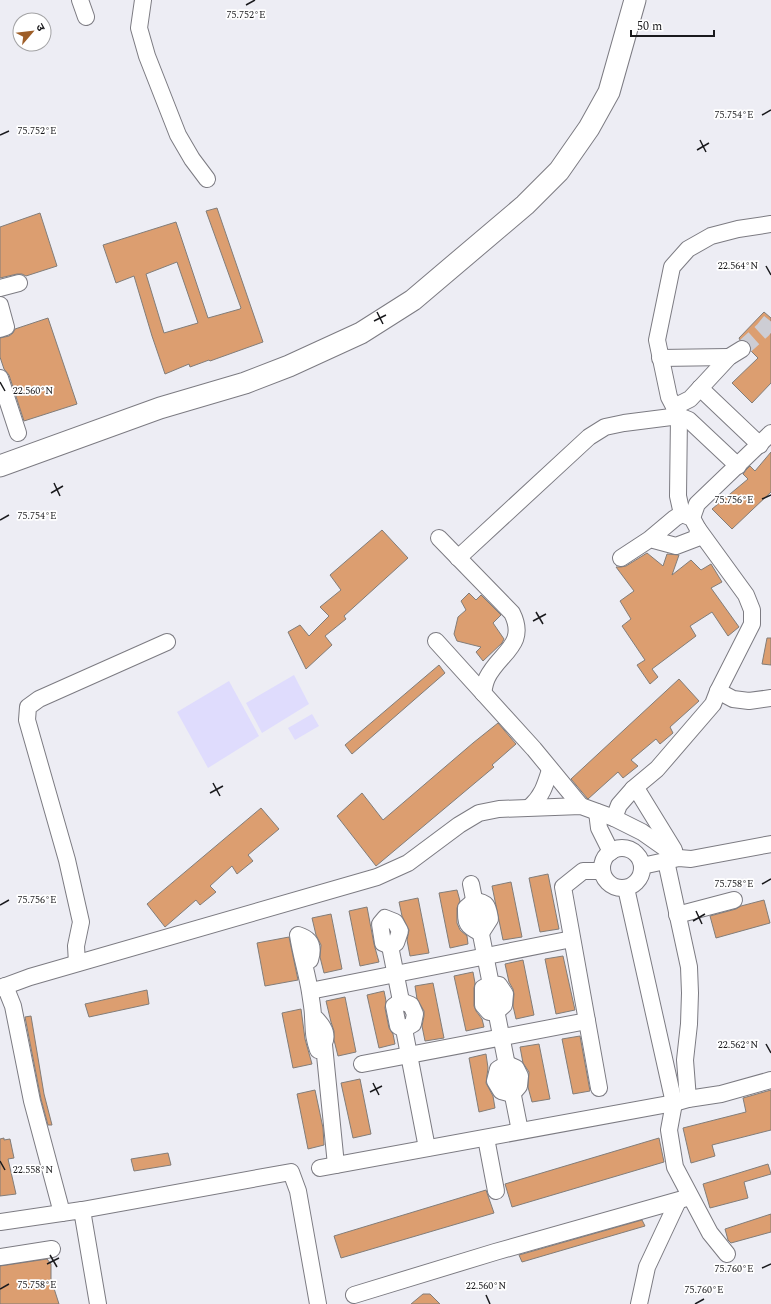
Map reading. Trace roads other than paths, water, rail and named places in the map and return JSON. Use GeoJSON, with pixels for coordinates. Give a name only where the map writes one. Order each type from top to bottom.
{"type":"FeatureCollection","features":[{"type":"Feature","properties":{"kind":"main road"},"geometry":{"type":"LineString","coordinates":[[0,466],[160,408],[245,383],[289,366],[361,333],[413,300],[525,205],[559,171],[589,128],[609,92],[635,0]]}},
{"type":"Feature","properties":{"kind":"street"},"geometry":{"type":"LineString","coordinates":[[80,0],[86,17]]}},
{"type":"Feature","properties":{"kind":"street"},"geometry":{"type":"LineString","coordinates":[[142,0],[138,28],[147,56],[178,135],[192,159],[207,179]]}},
{"type":"Feature","properties":{"kind":"street"},"geometry":{"type":"LineString","coordinates":[[650,539],[676,546],[697,538],[678,496],[676,411],[669,398],[657,340],[672,267],[688,249],[711,236],[738,229],[771,224]]}},
{"type":"Feature","properties":{"kind":"street"},"geometry":{"type":"LineString","coordinates":[[0,288],[19,283]]}},
{"type":"Feature","properties":{"kind":"street"},"geometry":{"type":"LineString","coordinates":[[0,305],[6,327],[0,329]]}},
{"type":"Feature","properties":{"kind":"street"},"geometry":{"type":"LineString","coordinates":[[458,558],[589,437],[596,432],[613,425],[676,411],[690,399],[735,353],[660,358]]}},
{"type":"Feature","properties":{"kind":"street"},"geometry":{"type":"LineString","coordinates":[[0,378],[7,394],[18,434]]}},
{"type":"Feature","properties":{"kind":"street"},"geometry":{"type":"LineString","coordinates":[[700,388],[760,445]]}},
{"type":"Feature","properties":{"kind":"street"},"geometry":{"type":"LineString","coordinates":[[676,411],[689,420],[738,466]]}},
{"type":"Feature","properties":{"kind":"street"},"geometry":{"type":"LineString","coordinates":[[690,520],[697,504],[771,433]]}},
{"type":"Feature","properties":{"kind":"street"},"geometry":{"type":"LineString","coordinates":[[614,818],[619,805],[632,789],[656,769],[713,704],[718,691],[752,624],[752,610],[746,595],[690,520],[675,518],[650,539],[621,558]]}},
{"type":"Feature","properties":{"kind":"street"},"geometry":{"type":"LineString","coordinates":[[440,538],[512,613],[517,623],[517,636],[513,645],[491,670],[486,678],[483,693]]}},
{"type":"Feature","properties":{"kind":"street"},"geometry":{"type":"LineString","coordinates":[[436,641],[534,749],[580,806]]}},
{"type":"Feature","properties":{"kind":"street"},"geometry":{"type":"LineString","coordinates":[[77,963],[76,946],[81,922],[67,860],[27,720],[28,707],[39,700],[166,642]]}},
{"type":"Feature","properties":{"kind":"street"},"geometry":{"type":"LineString","coordinates":[[718,691],[732,699],[748,701],[771,698]]}},
{"type":"Feature","properties":{"kind":"street"},"geometry":{"type":"LineString","coordinates":[[530,807],[539,799],[550,770]]}},
{"type":"Feature","properties":{"kind":"street"},"geometry":{"type":"LineString","coordinates":[[632,789],[639,793],[673,860],[677,915],[689,967],[689,1024],[681,1101],[669,1130],[675,1167],[684,1199],[727,1254]]}},
{"type":"Feature","properties":{"kind":"street"},"geometry":{"type":"LineString","coordinates":[[62,1213],[32,1101],[13,1006],[2,987],[77,963],[377,877],[408,863],[459,825],[479,813],[499,809],[580,806],[614,818],[651,838],[673,860]]}},
{"type":"Feature","properties":{"kind":"street"},"geometry":{"type":"LineString","coordinates":[[597,812],[599,828],[611,852]]}},
{"type":"Feature","properties":{"kind":"street"},"geometry":{"type":"LineString","coordinates":[[673,860],[691,850],[771,834]]}},
{"type":"Feature","properties":{"kind":"street"},"geometry":{"type":"LineString","coordinates":[[642,866],[673,860],[691,859],[771,844]]}},
{"type":"Feature","properties":{"kind":"street"},"geometry":{"type":"LineString","coordinates":[[624,848],[636,854],[640,859],[642,866],[641,875],[635,884],[626,888],[616,888],[603,876],[602,871],[604,860],[611,852],[624,848]]}},
{"type":"Feature","properties":{"kind":"street"},"geometry":{"type":"LineString","coordinates":[[598,1088],[563,887],[583,871],[602,871]]}},
{"type":"Feature","properties":{"kind":"street"},"geometry":{"type":"LineString","coordinates":[[471,884],[520,1131]]}},
{"type":"Feature","properties":{"kind":"street"},"geometry":{"type":"LineString","coordinates":[[626,888],[681,1101]]}},
{"type":"Feature","properties":{"kind":"street"},"geometry":{"type":"LineString","coordinates":[[677,915],[734,900]]}},
{"type":"Feature","properties":{"kind":"street"},"geometry":{"type":"LineString","coordinates":[[310,991],[572,939]]}},
{"type":"Feature","properties":{"kind":"street"},"geometry":{"type":"LineString","coordinates":[[390,946],[401,1001],[394,1006],[398,1026],[404,1030],[427,1148]]}},
{"type":"Feature","properties":{"kind":"street"},"geometry":{"type":"LineString","coordinates":[[304,963],[314,1016],[321,1023],[326,1036],[324,1045],[336,1165]]}},
{"type":"Feature","properties":{"kind":"street"},"geometry":{"type":"LineString","coordinates":[[362,1064],[587,1021]]}},
{"type":"Feature","properties":{"kind":"street"},"geometry":{"type":"LineString","coordinates":[[320,1168],[721,1094],[771,1080]]}},
{"type":"Feature","properties":{"kind":"street"},"geometry":{"type":"LineString","coordinates":[[486,1138],[496,1191]]}},
{"type":"Feature","properties":{"kind":"street"},"geometry":{"type":"LineString","coordinates":[[0,1222],[82,1210],[291,1172],[298,1191],[318,1304]]}},
{"type":"Feature","properties":{"kind":"street"},"geometry":{"type":"LineString","coordinates":[[354,1295],[496,1252],[684,1199]]}},
{"type":"Feature","properties":{"kind":"street"},"geometry":{"type":"LineString","coordinates":[[639,1304],[647,1267],[684,1199]]}},
{"type":"Feature","properties":{"kind":"street"},"geometry":{"type":"LineString","coordinates":[[82,1210],[98,1304]]}},
{"type":"Feature","properties":{"kind":"street"},"geometry":{"type":"LineString","coordinates":[[0,1257],[52,1249]]}},
{"type":"Feature","properties":{"kind":"tunnel"},"geometry":{"type":"LineString","coordinates":[[742,349],[763,330],[771,320]]}}]}
